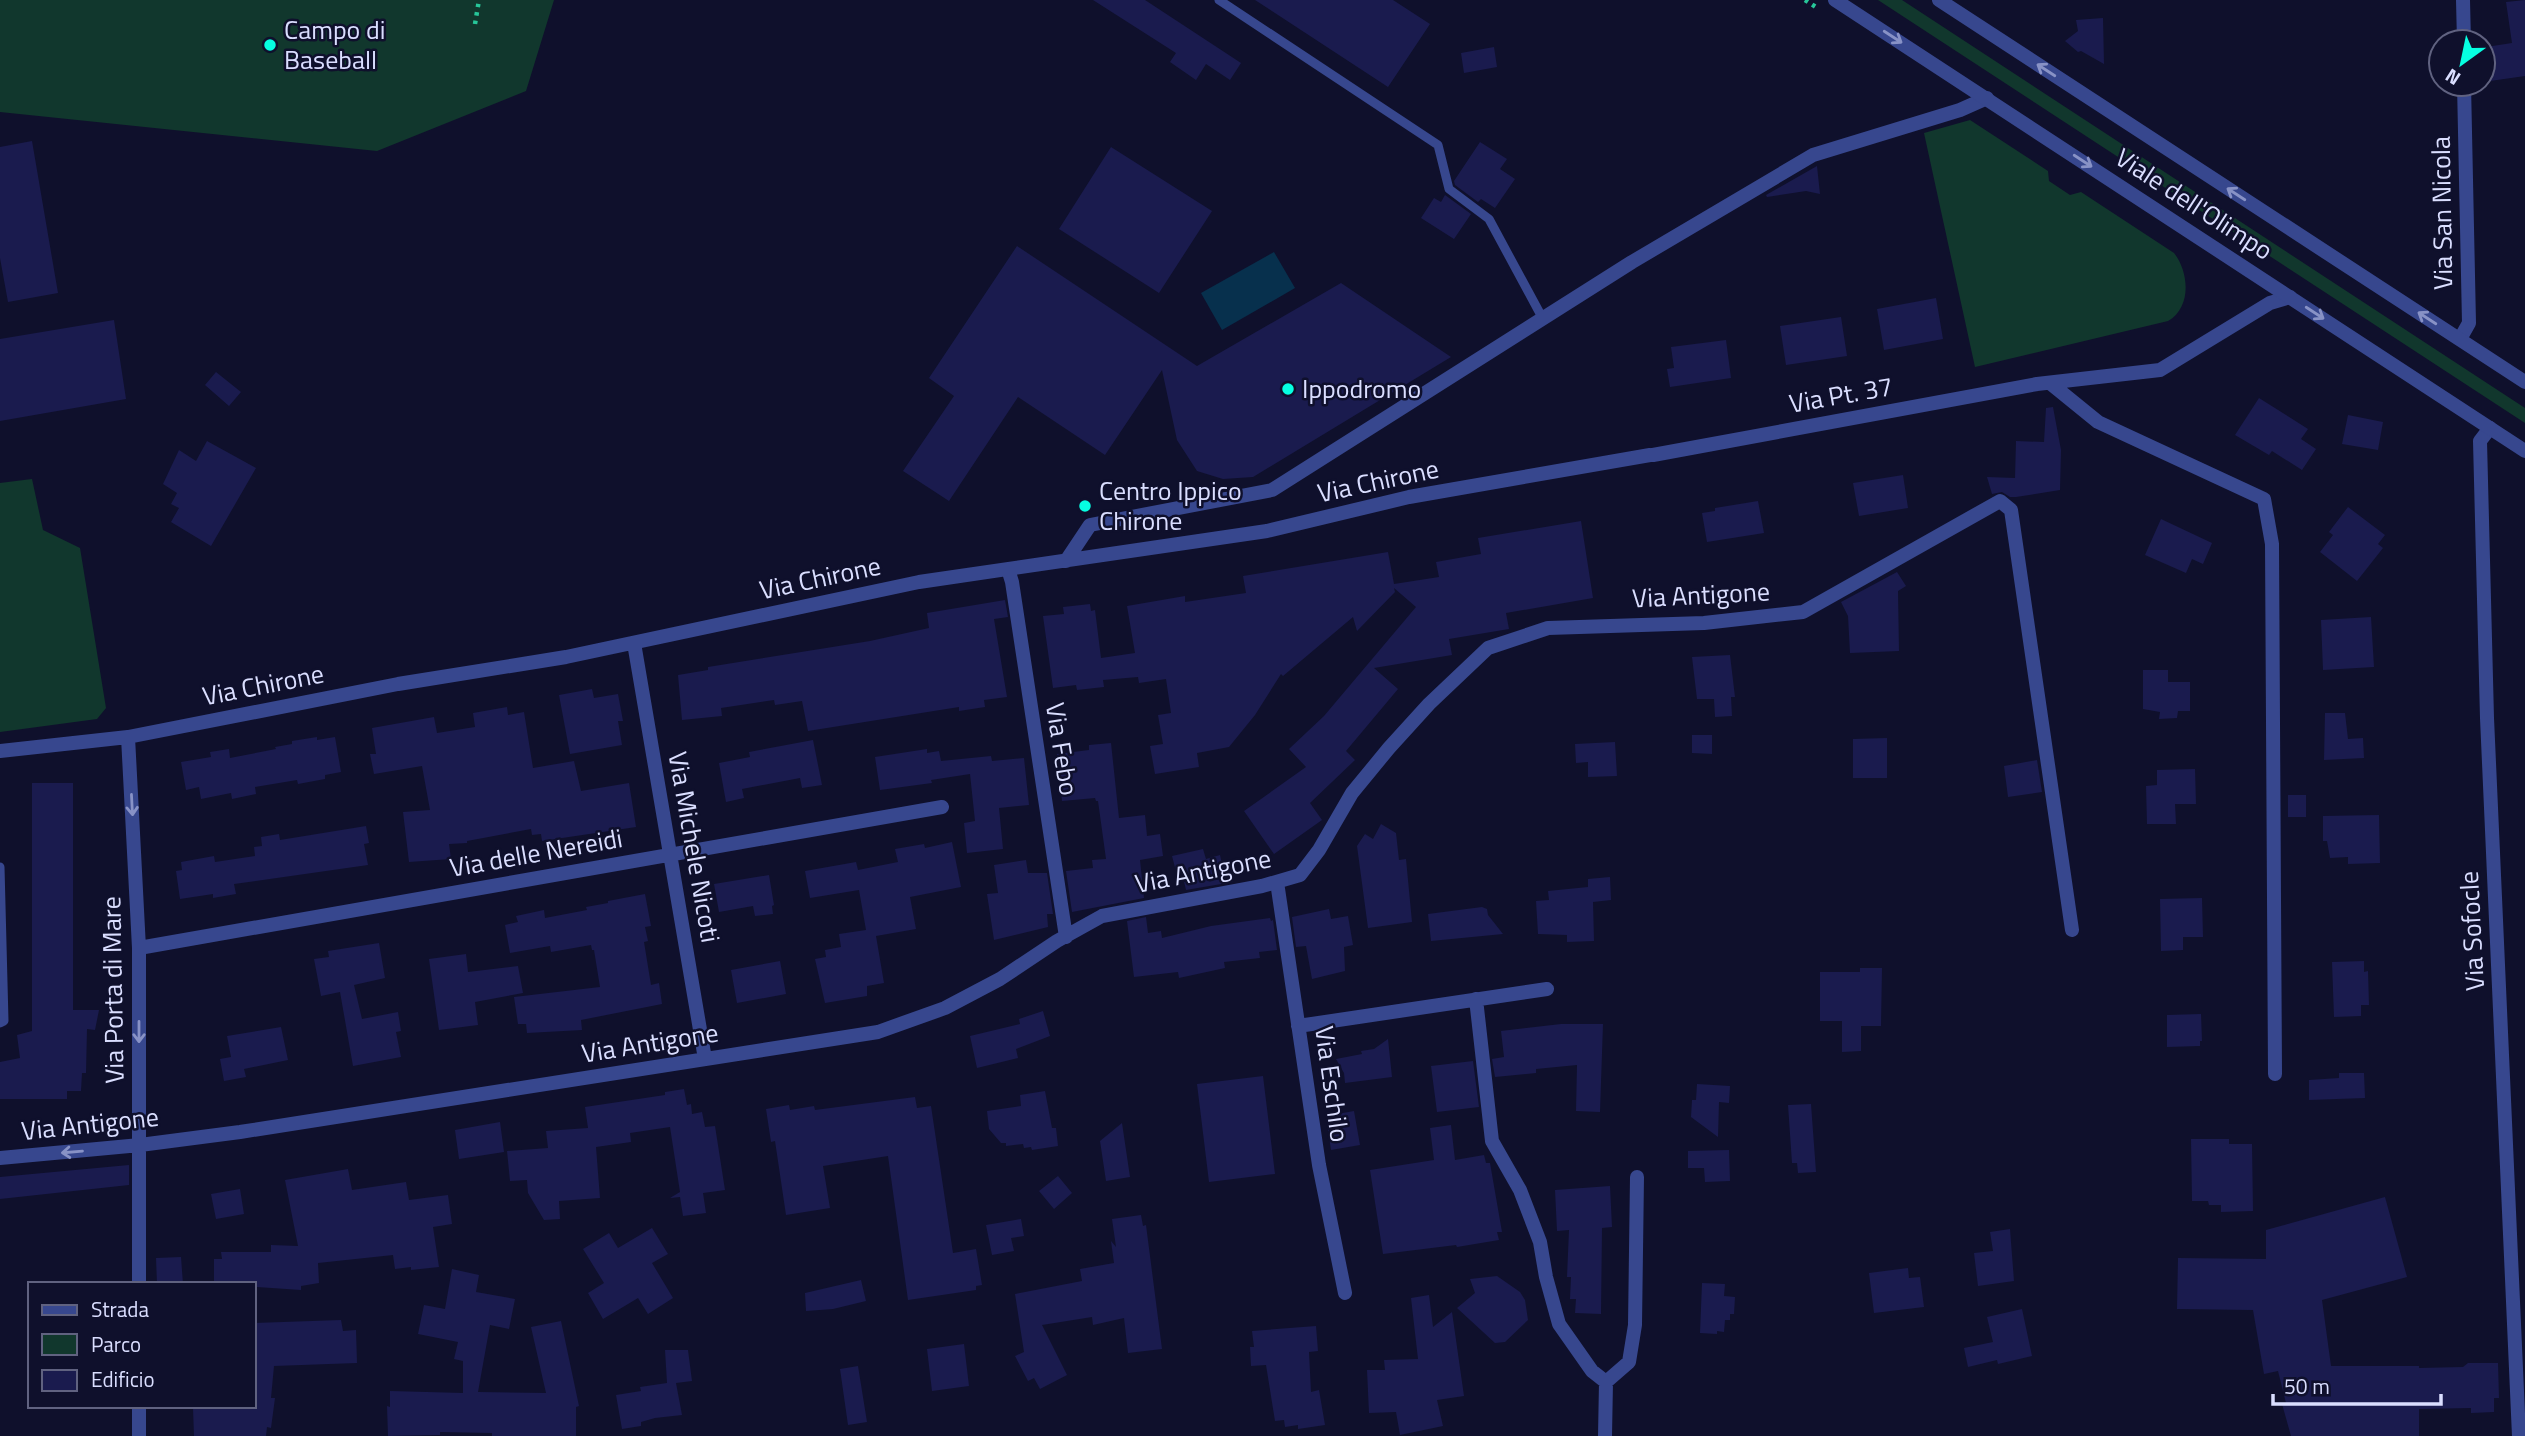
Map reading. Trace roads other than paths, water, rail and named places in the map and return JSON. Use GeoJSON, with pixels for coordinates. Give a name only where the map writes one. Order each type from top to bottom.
{"type":"FeatureCollection","features":[{"type":"Feature","properties":{"kind":"street","name":"Viale dell'Olimpo"},"geometry":{"type":"LineString","coordinates":[[1835,0],[2525,451]]}},
{"type":"Feature","properties":{"kind":"street","name":"Viale dell'Olimpo"},"geometry":{"type":"LineString","coordinates":[[1939,0],[2525,382]]}},
{"type":"Feature","properties":{"kind":"street"},"geometry":{"type":"LineString","coordinates":[[2463,0],[2463,28]]}},
{"type":"Feature","properties":{"kind":"street"},"geometry":{"type":"LineString","coordinates":[[1066,561],[1090,525],[1272,490],[1632,261],[1814,155],[1960,110],[1987,98]]}},
{"type":"Feature","properties":{"kind":"street","name":"Via San Nicola"},"geometry":{"type":"LineString","coordinates":[[2460,340],[2469,323],[2464,98]]}},
{"type":"Feature","properties":{"kind":"street"},"geometry":{"type":"LineString","coordinates":[[2044,384],[2160,370],[2270,303],[2290,297]]}},
{"type":"Feature","properties":{"kind":"street"},"geometry":{"type":"LineString","coordinates":[[2044,384],[2098,422],[2264,499],[2272,544],[2274,1074]]}},
{"type":"Feature","properties":{"kind":"street","name":"Via Pt. 37"},"geometry":{"type":"LineString","coordinates":[[1651,455],[2044,384]]}},
{"type":"Feature","properties":{"kind":"street","name":"Via Sofocle"},"geometry":{"type":"LineString","coordinates":[[2490,428],[2480,441],[2488,732],[2519,1436]]}},
{"type":"Feature","properties":{"kind":"street","name":"Via Chirone"},"geometry":{"type":"LineString","coordinates":[[0,751],[128,737],[398,684],[566,657],[919,582],[1267,531],[1409,497],[1651,455]]}},
{"type":"Feature","properties":{"kind":"street","name":"Via Antigone"},"geometry":{"type":"LineString","coordinates":[[0,1158],[139,1145],[437,1103],[878,1032],[945,1008],[1000,979],[1102,916],[1277,882],[1300,875],[1319,850],[1352,793],[1389,748],[1429,704],[1488,648],[1548,628],[1704,623],[1803,612],[2000,501],[2011,510],[2072,930]]}},
{"type":"Feature","properties":{"kind":"street","name":"Via Febo"},"geometry":{"type":"LineString","coordinates":[[1008,569],[1013,582],[1066,937]]}},
{"type":"Feature","properties":{"kind":"street","name":"Via Michele Nicoti"},"geometry":{"type":"LineString","coordinates":[[634,643],[705,1059]]}},
{"type":"Feature","properties":{"kind":"street","name":"Via Porta di Mare"},"geometry":{"type":"LineString","coordinates":[[128,737],[139,948],[139,1282]]}},
{"type":"Feature","properties":{"kind":"street","name":"Via delle Nereidi"},"geometry":{"type":"LineString","coordinates":[[139,948],[942,807]]}},
{"type":"Feature","properties":{"kind":"street","name":"Via Eschilo"},"geometry":{"type":"LineString","coordinates":[[1277,882],[1319,1165],[1345,1293]]}},
{"type":"Feature","properties":{"kind":"street"},"geometry":{"type":"LineString","coordinates":[[1298,1026],[1547,989]]}},
{"type":"Feature","properties":{"kind":"street"},"geometry":{"type":"LineString","coordinates":[[1476,999],[1492,1141],[1520,1190],[1540,1242],[1559,1324],[1592,1371],[1606,1382]]}},
{"type":"Feature","properties":{"kind":"street"},"geometry":{"type":"LineString","coordinates":[[1605,1436],[1606,1382],[1629,1363],[1633,1337],[1637,1177]]}},
{"type":"Feature","properties":{"kind":"street"},"geometry":{"type":"LineString","coordinates":[[2510,1217],[2525,1216]]}},
{"type":"Feature","properties":{"kind":"street"},"geometry":{"type":"LineString","coordinates":[[139,1408],[139,1436]]}},
{"type":"Feature","properties":{"kind":"lane"},"geometry":{"type":"LineString","coordinates":[[1219,0],[1438,145],[1449,189],[1489,219],[1543,319]]}},
{"type":"Feature","properties":{"kind":"lane"},"geometry":{"type":"LineString","coordinates":[[0,867],[4,1021],[0,1023]]}},
{"type":"Feature","properties":{"kind":"water"},"geometry":{"type":"Polygon","coordinates":[[[1274,252],[1295,288],[1222,330],[1201,293],[1274,252]]]}},
{"type":"Feature","properties":{"kind":"place","name":"Campo di Baseball"},"geometry":{"type":"Point","coordinates":[270,45]}},
{"type":"Feature","properties":{"kind":"place","name":"Ippodromo"},"geometry":{"type":"Point","coordinates":[1288,389]}},
{"type":"Feature","properties":{"kind":"place","name":"Centro Ippico Chirone"},"geometry":{"type":"Point","coordinates":[1085,506]}}]}
